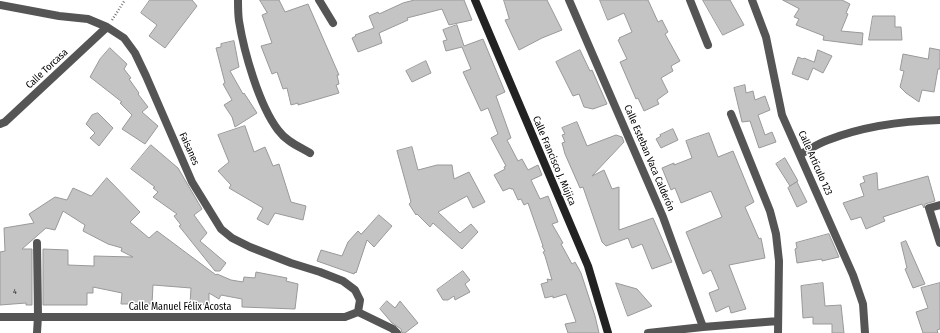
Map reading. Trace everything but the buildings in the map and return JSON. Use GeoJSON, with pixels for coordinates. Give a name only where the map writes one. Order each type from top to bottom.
{"type":"FeatureCollection","features":[{"type":"Feature","properties":{"kind":"street"},"geometry":{"type":"LineString","coordinates":[[238,0],[238,20],[244,46],[263,103],[278,129],[290,142],[310,153]]}},
{"type":"Feature","properties":{"kind":"street"},"geometry":{"type":"LineString","coordinates":[[319,0],[333,23]]}},
{"type":"Feature","properties":{"kind":"street","name":"Calle Francisco J. Mújica"},"geometry":{"type":"LineString","coordinates":[[475,0],[588,266],[608,333]]}},
{"type":"Feature","properties":{"kind":"street","name":"Calle Esteban Vaca Calderón"},"geometry":{"type":"LineString","coordinates":[[569,0],[663,216],[703,327]]}},
{"type":"Feature","properties":{"kind":"street"},"geometry":{"type":"LineString","coordinates":[[690,0],[708,45]]}},
{"type":"Feature","properties":{"kind":"street","name":"Calle Artículo 123"},"geometry":{"type":"LineString","coordinates":[[752,0],[766,37],[782,114],[801,154],[853,275],[863,304],[865,333]]}},
{"type":"Feature","properties":{"kind":"street","name":"Faisanes"},"geometry":{"type":"LineString","coordinates":[[0,5],[59,16],[88,19],[107,27],[124,38],[135,53],[192,182],[221,229],[232,238],[250,247],[342,281],[355,290],[360,300],[358,312]]}},
{"type":"Feature","properties":{"kind":"street","name":"Calle Torcasa"},"geometry":{"type":"LineString","coordinates":[[0,124],[5,122],[107,27]]}},
{"type":"Feature","properties":{"kind":"street"},"geometry":{"type":"LineString","coordinates":[[731,114],[770,211],[776,234],[778,261],[778,333]]}},
{"type":"Feature","properties":{"kind":"street"},"geometry":{"type":"LineString","coordinates":[[801,154],[827,140],[867,128],[919,121],[940,120]]}},
{"type":"Feature","properties":{"kind":"street"},"geometry":{"type":"LineString","coordinates":[[940,205],[929,208],[940,243]]}},
{"type":"Feature","properties":{"kind":"street"},"geometry":{"type":"LineString","coordinates":[[37,243],[37,333]]}},
{"type":"Feature","properties":{"kind":"street"},"geometry":{"type":"LineString","coordinates":[[358,312],[393,329],[397,333]]}},
{"type":"Feature","properties":{"kind":"street","name":"Calle Manuel Félix Acosta"},"geometry":{"type":"LineString","coordinates":[[0,317],[345,317],[358,312]]}},
{"type":"Feature","properties":{"kind":"street"},"geometry":{"type":"LineString","coordinates":[[648,333],[778,321]]}},
{"type":"Feature","properties":{"kind":"path"},"geometry":{"type":"LineString","coordinates":[[107,27],[125,0]]}}]}
